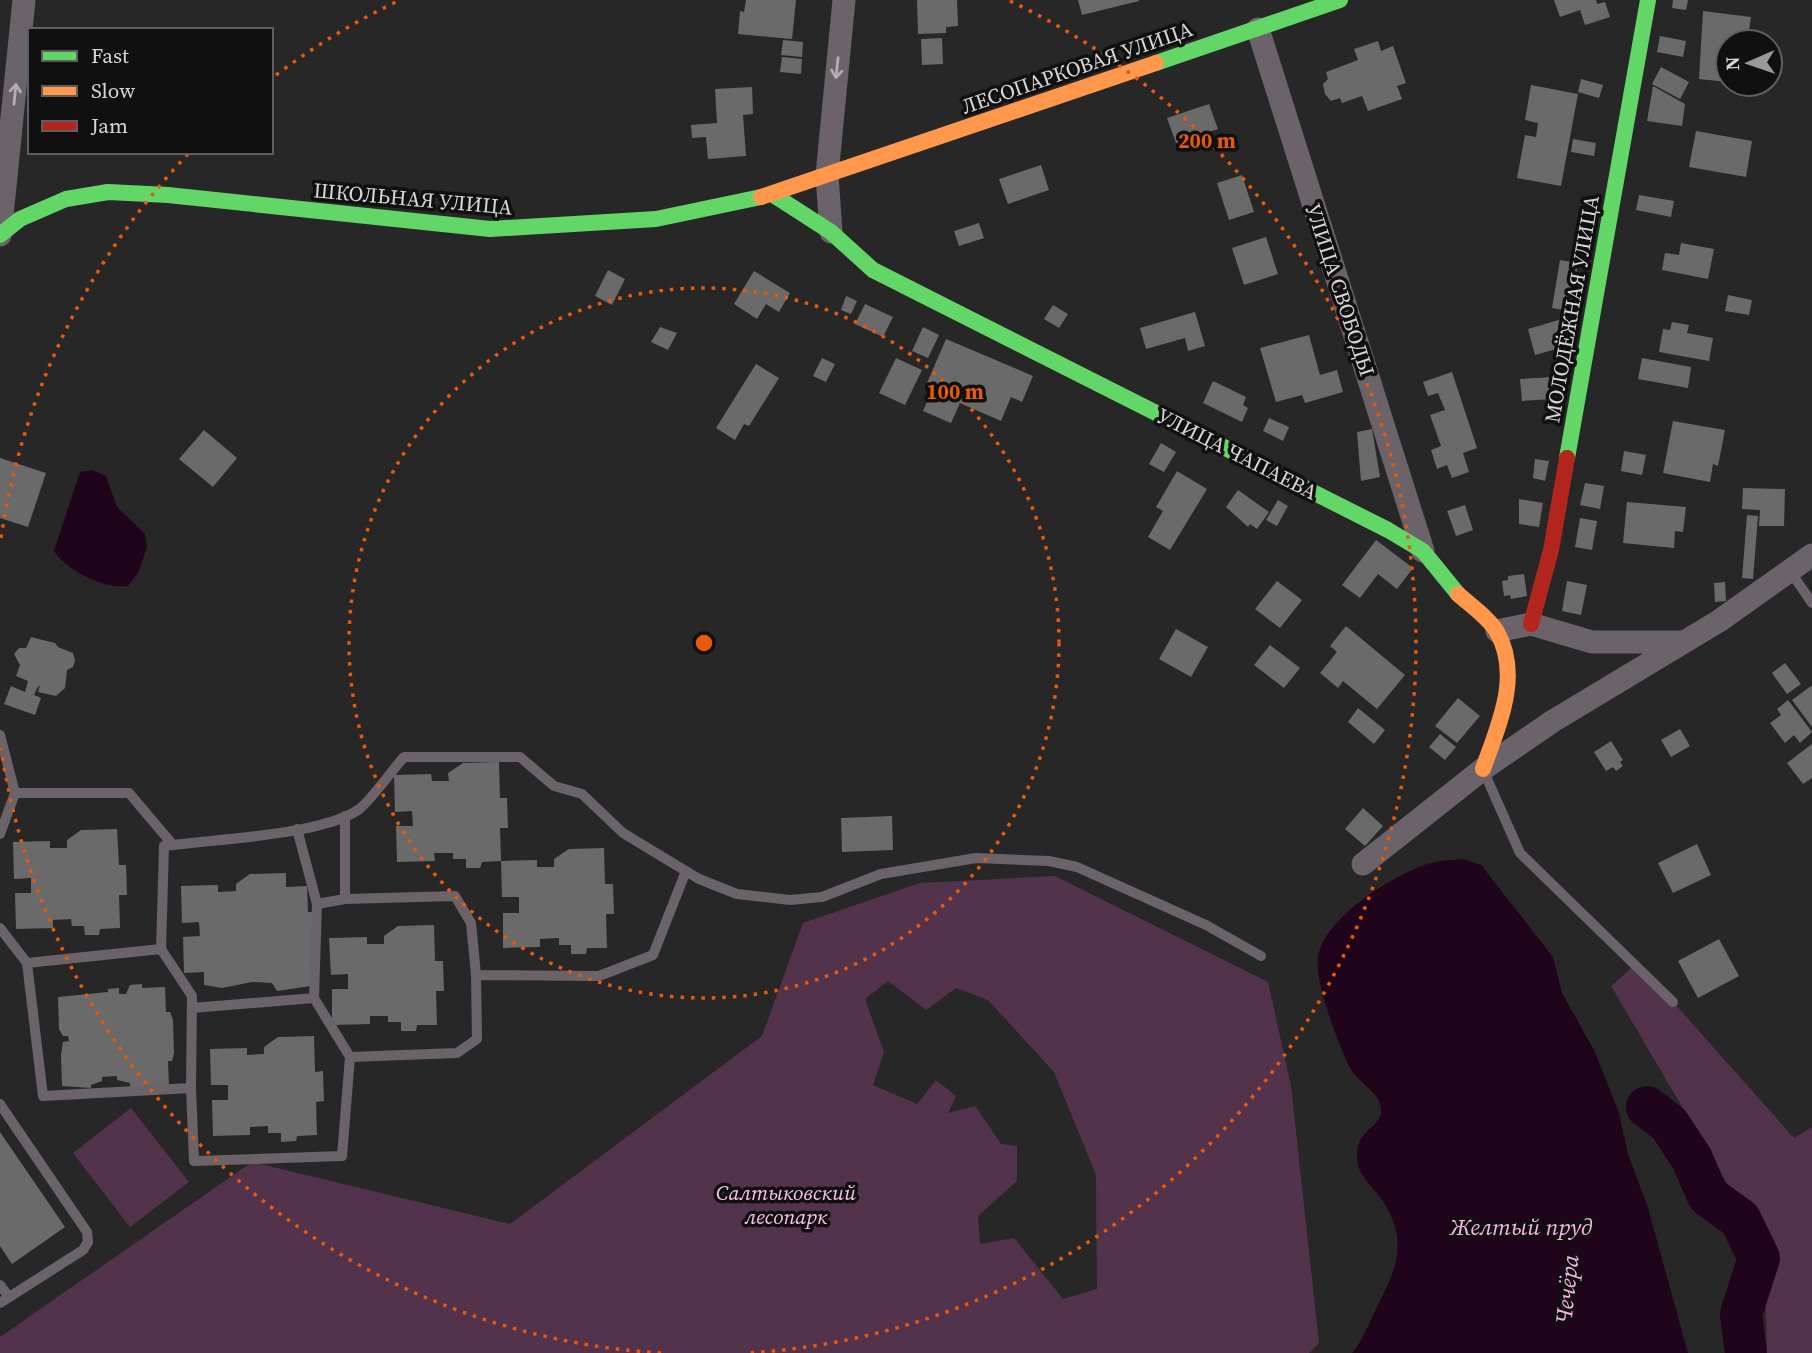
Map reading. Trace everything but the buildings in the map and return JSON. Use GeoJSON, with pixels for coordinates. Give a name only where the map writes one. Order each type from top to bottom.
{"type":"FeatureCollection","features":[{"type":"Feature","properties":{"kind":"street"},"geometry":{"type":"LineString","coordinates":[[0,235],[9,51],[24,0]]}},
{"type":"Feature","properties":{"kind":"street"},"geometry":{"type":"LineString","coordinates":[[831,232],[827,175],[844,0]]}},
{"type":"Feature","properties":{"kind":"street","name":"ЛЕСОПАРКОВАЯ УЛИЦА"},"geometry":{"type":"LineString","coordinates":[[827,175],[1340,0]]}},
{"type":"Feature","properties":{"kind":"street","name":"МОЛОДЁЖНАЯ УЛИЦА"},"geometry":{"type":"LineString","coordinates":[[1531,624],[1551,550],[1648,0]]}},
{"type":"Feature","properties":{"kind":"street","name":"УЛИЦА СВОБОДЫ"},"geometry":{"type":"LineString","coordinates":[[1258,29],[1423,551]]}},
{"type":"Feature","properties":{"kind":"street","name":"ШКОЛЬНАЯ УЛИЦА"},"geometry":{"type":"LineString","coordinates":[[0,235],[20,219],[66,199],[108,192],[168,195],[490,229],[542,229],[670,220],[711,212],[827,175]]}},
{"type":"Feature","properties":{"kind":"street","name":"УЛИЦА ЧАПАЕВА"},"geometry":{"type":"LineString","coordinates":[[772,194],[831,232],[873,270],[1388,530],[1423,551],[1463,600],[1497,631]]}},
{"type":"Feature","properties":{"kind":"street"},"geometry":{"type":"LineString","coordinates":[[1363,864],[1483,769],[1553,721],[1684,641],[1812,555]]}},
{"type":"Feature","properties":{"kind":"street"},"geometry":{"type":"LineString","coordinates":[[1483,769],[1504,709],[1509,682],[1497,631],[1531,624],[1592,642],[1656,644],[1684,641]]}},
{"type":"Feature","properties":{"kind":"lane"},"geometry":{"type":"LineString","coordinates":[[1790,571],[1812,603]]}},
{"type":"Feature","properties":{"kind":"lane"},"geometry":{"type":"LineString","coordinates":[[0,735],[15,793],[0,834]]}},
{"type":"Feature","properties":{"kind":"lane"},"geometry":{"type":"LineString","coordinates":[[297,829],[317,904],[314,998],[350,1057],[342,1156],[194,1161],[191,1088],[192,996],[161,949],[164,846],[297,829],[345,816],[359,809],[404,757],[520,757],[554,786],[582,794],[622,833],[686,871],[737,894],[790,900],[822,897],[881,874],[976,858],[1049,861],[1077,867],[1206,925],[1261,956]]}},
{"type":"Feature","properties":{"kind":"lane"},"geometry":{"type":"LineString","coordinates":[[1483,769],[1520,853],[1673,1002]]}},
{"type":"Feature","properties":{"kind":"lane"},"geometry":{"type":"LineString","coordinates":[[15,793],[129,793],[173,845]]}},
{"type":"Feature","properties":{"kind":"lane"},"geometry":{"type":"LineString","coordinates":[[345,816],[345,899]]}},
{"type":"Feature","properties":{"kind":"lane"},"geometry":{"type":"LineString","coordinates":[[476,975],[599,976],[653,955],[686,871]]}},
{"type":"Feature","properties":{"kind":"lane"},"geometry":{"type":"LineString","coordinates":[[317,904],[345,899],[455,897],[471,923],[476,975],[477,1039],[457,1053],[350,1057]]}},
{"type":"Feature","properties":{"kind":"lane"},"geometry":{"type":"LineString","coordinates":[[0,928],[27,963],[43,1096],[191,1088]]}},
{"type":"Feature","properties":{"kind":"lane"},"geometry":{"type":"LineString","coordinates":[[27,963],[161,949]]}},
{"type":"Feature","properties":{"kind":"lane"},"geometry":{"type":"LineString","coordinates":[[192,1008],[314,998]]}},
{"type":"Feature","properties":{"kind":"lane"},"geometry":{"type":"LineString","coordinates":[[0,1104],[87,1232],[88,1242],[83,1250],[4,1300],[0,1285]]}},
{"type":"Feature","properties":{"kind":"green space","name":"Салтыковский лесопарк"},"geometry":{"type":"Polygon","coordinates":[[[1055,876],[1268,982],[1291,1086],[1319,1343],[1309,1353],[0,1353],[0,1337],[252,1162],[510,1224],[762,1036],[803,923],[920,883],[1055,876]],[[888,981],[865,999],[884,1052],[873,1085],[917,1104],[936,1080],[956,1096],[948,1113],[975,1106],[1001,1144],[1017,1146],[1017,1181],[978,1216],[980,1244],[1014,1238],[1063,1299],[1097,1289],[1096,1175],[1054,1072],[988,1000],[956,988],[926,1010],[888,981]]]}},
{"type":"Feature","properties":{"kind":"green space"},"geometry":{"type":"Polygon","coordinates":[[[1635,965],[1673,1002],[1794,1138],[1812,1127],[1812,1353],[1767,1353],[1764,1246],[1611,986],[1635,965]]]}},
{"type":"Feature","properties":{"kind":"green space"},"geometry":{"type":"Polygon","coordinates":[[[131,1108],[189,1182],[130,1227],[73,1153],[131,1108]]]}},
{"type":"Feature","properties":{"kind":"water"},"geometry":{"type":"Polygon","coordinates":[[[92,470],[106,476],[117,507],[145,534],[147,547],[138,573],[128,586],[108,585],[87,577],[67,565],[54,551],[80,472],[92,470]]]}},
{"type":"Feature","properties":{"kind":"water","name":"Желтый пруд"},"geometry":{"type":"Polygon","coordinates":[[[1463,859],[1481,865],[1553,957],[1562,993],[1595,1052],[1619,1113],[1628,1154],[1648,1208],[1688,1353],[1352,1353],[1365,1333],[1388,1284],[1398,1245],[1392,1218],[1362,1174],[1357,1161],[1358,1145],[1365,1133],[1378,1121],[1380,1104],[1350,1068],[1339,1044],[1322,993],[1319,952],[1325,938],[1336,924],[1380,887],[1427,864],[1463,859]]]}},
{"type":"Feature","properties":{"kind":"waterway","name":"Чечёра"},"geometry":{"type":"LineString","coordinates":[[1647,1107],[1669,1124],[1692,1159],[1708,1196],[1740,1219],[1759,1258],[1741,1314],[1746,1353]]}},
{"type":"Feature","properties":{"kind":"traffic: fast"},"geometry":{"type":"LineString","coordinates":[[1156,63],[1340,0]]}},
{"type":"Feature","properties":{"kind":"traffic: fast"},"geometry":{"type":"LineString","coordinates":[[1567,458],[1648,0]]}},
{"type":"Feature","properties":{"kind":"traffic: fast"},"geometry":{"type":"LineString","coordinates":[[0,235],[20,219],[66,199],[108,192],[168,195],[490,229],[656,219],[761,197]]}},
{"type":"Feature","properties":{"kind":"traffic: fast"},"geometry":{"type":"LineString","coordinates":[[772,194],[831,232],[873,270],[1388,530],[1423,551],[1458,594]]}},
{"type":"Feature","properties":{"kind":"traffic: slow"},"geometry":{"type":"LineString","coordinates":[[761,197],[1156,63]]}},
{"type":"Feature","properties":{"kind":"traffic: slow"},"geometry":{"type":"LineString","coordinates":[[1458,594],[1494,627],[1504,649],[1507,666],[1505,701],[1483,769]]}},
{"type":"Feature","properties":{"kind":"traffic: jam"},"geometry":{"type":"LineString","coordinates":[[1531,624],[1551,550],[1567,458]]}}]}
